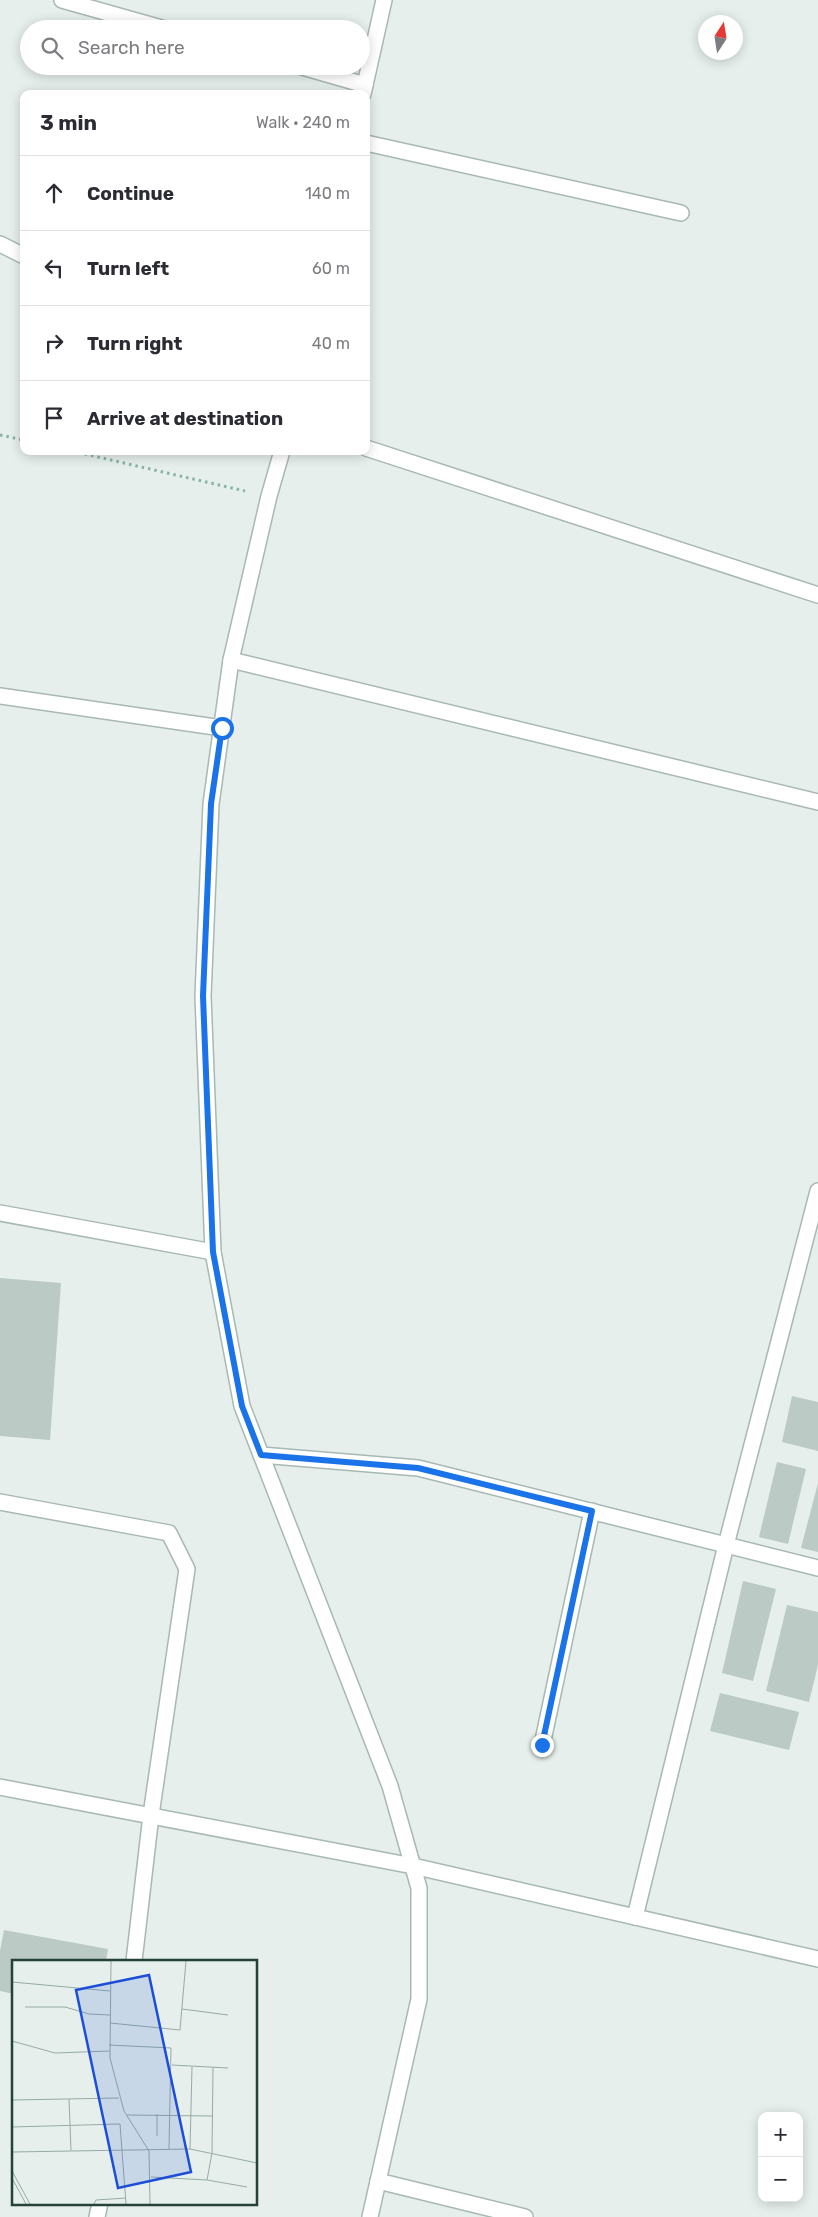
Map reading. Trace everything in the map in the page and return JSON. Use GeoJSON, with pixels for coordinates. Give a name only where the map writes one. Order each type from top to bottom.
{"type":"FeatureCollection","features":[{"type":"Feature","properties":{"kind":"street"},"geometry":{"type":"LineString","coordinates":[[62,0],[133,20]]}},
{"type":"Feature","properties":{"kind":"street"},"geometry":{"type":"LineString","coordinates":[[370,62],[384,0]]}},
{"type":"Feature","properties":{"kind":"street"},"geometry":{"type":"LineString","coordinates":[[324,75],[364,89],[367,75]]}},
{"type":"Feature","properties":{"kind":"street"},"geometry":{"type":"LineString","coordinates":[[370,145],[680,213]]}},
{"type":"Feature","properties":{"kind":"street"},"geometry":{"type":"LineString","coordinates":[[0,244],[20,254]]}},
{"type":"Feature","properties":{"kind":"street"},"geometry":{"type":"LineString","coordinates":[[370,449],[818,596]]}},
{"type":"Feature","properties":{"kind":"street"},"geometry":{"type":"LineString","coordinates":[[281,455],[269,496],[231,660],[211,804],[203,996],[213,1252],[242,1406],[390,1786],[419,1888],[419,1999],[370,2217]]}},
{"type":"Feature","properties":{"kind":"street"},"geometry":{"type":"LineString","coordinates":[[231,660],[818,802]]}},
{"type":"Feature","properties":{"kind":"street"},"geometry":{"type":"LineString","coordinates":[[0,696],[222,728]]}},
{"type":"Feature","properties":{"kind":"street"},"geometry":{"type":"LineString","coordinates":[[635,1917],[726,1545],[818,1190]]}},
{"type":"Feature","properties":{"kind":"street"},"geometry":{"type":"LineString","coordinates":[[0,1213],[213,1252]]}},
{"type":"Feature","properties":{"kind":"street"},"geometry":{"type":"LineString","coordinates":[[261,1455],[418,1468],[818,1568]]}},
{"type":"Feature","properties":{"kind":"street"},"geometry":{"type":"LineString","coordinates":[[0,1502],[169,1532],[187,1569],[151,1816],[134,1960]]}},
{"type":"Feature","properties":{"kind":"street"},"geometry":{"type":"LineString","coordinates":[[542,1745],[592,1511]]}},
{"type":"Feature","properties":{"kind":"street"},"geometry":{"type":"LineString","coordinates":[[0,1786],[413,1866],[818,1959]]}},
{"type":"Feature","properties":{"kind":"street"},"geometry":{"type":"LineString","coordinates":[[378,2181],[526,2217]]}},
{"type":"Feature","properties":{"kind":"street"},"geometry":{"type":"LineString","coordinates":[[97,2217],[100,2204]]}},
{"type":"Feature","properties":{"kind":"path"},"geometry":{"type":"LineString","coordinates":[[0,435],[20,439]]}},
{"type":"Feature","properties":{"kind":"path"},"geometry":{"type":"LineString","coordinates":[[90,455],[269,496]]}},
{"type":"Feature","properties":{"kind":"building"},"geometry":{"type":"Polygon","coordinates":[[[0,1278],[61,1283],[50,1440],[0,1436],[0,1278]]]}},
{"type":"Feature","properties":{"kind":"building"},"geometry":{"type":"Polygon","coordinates":[[[792,1396],[818,1402],[818,1451],[782,1442],[792,1396]]]}},
{"type":"Feature","properties":{"kind":"building"},"geometry":{"type":"Polygon","coordinates":[[[777,1462],[806,1469],[788,1544],[759,1537],[777,1462]]]}},
{"type":"Feature","properties":{"kind":"building"},"geometry":{"type":"Polygon","coordinates":[[[818,1483],[818,1552],[801,1548],[818,1483]]]}},
{"type":"Feature","properties":{"kind":"building"},"geometry":{"type":"Polygon","coordinates":[[[743,1581],[776,1589],[753,1681],[722,1673],[743,1581]]]}},
{"type":"Feature","properties":{"kind":"building"},"geometry":{"type":"Polygon","coordinates":[[[787,1605],[818,1612],[818,1665],[809,1702],[766,1691],[787,1605]]]}},
{"type":"Feature","properties":{"kind":"building"},"geometry":{"type":"Polygon","coordinates":[[[720,1693],[799,1712],[789,1750],[710,1731],[720,1693]]]}},
{"type":"Feature","properties":{"kind":"building"},"geometry":{"type":"Polygon","coordinates":[[[4,1930],[108,1949],[106,1960],[12,1960],[12,1994],[0,1991],[0,1951],[4,1930]]]}},
{"type":"Feature","properties":{"kind":"route"},"geometry":{"type":"LineString","coordinates":[[222,728],[211,804],[203,996],[213,1252],[242,1406],[261,1455],[418,1468],[592,1511],[542,1745]]}}]}
